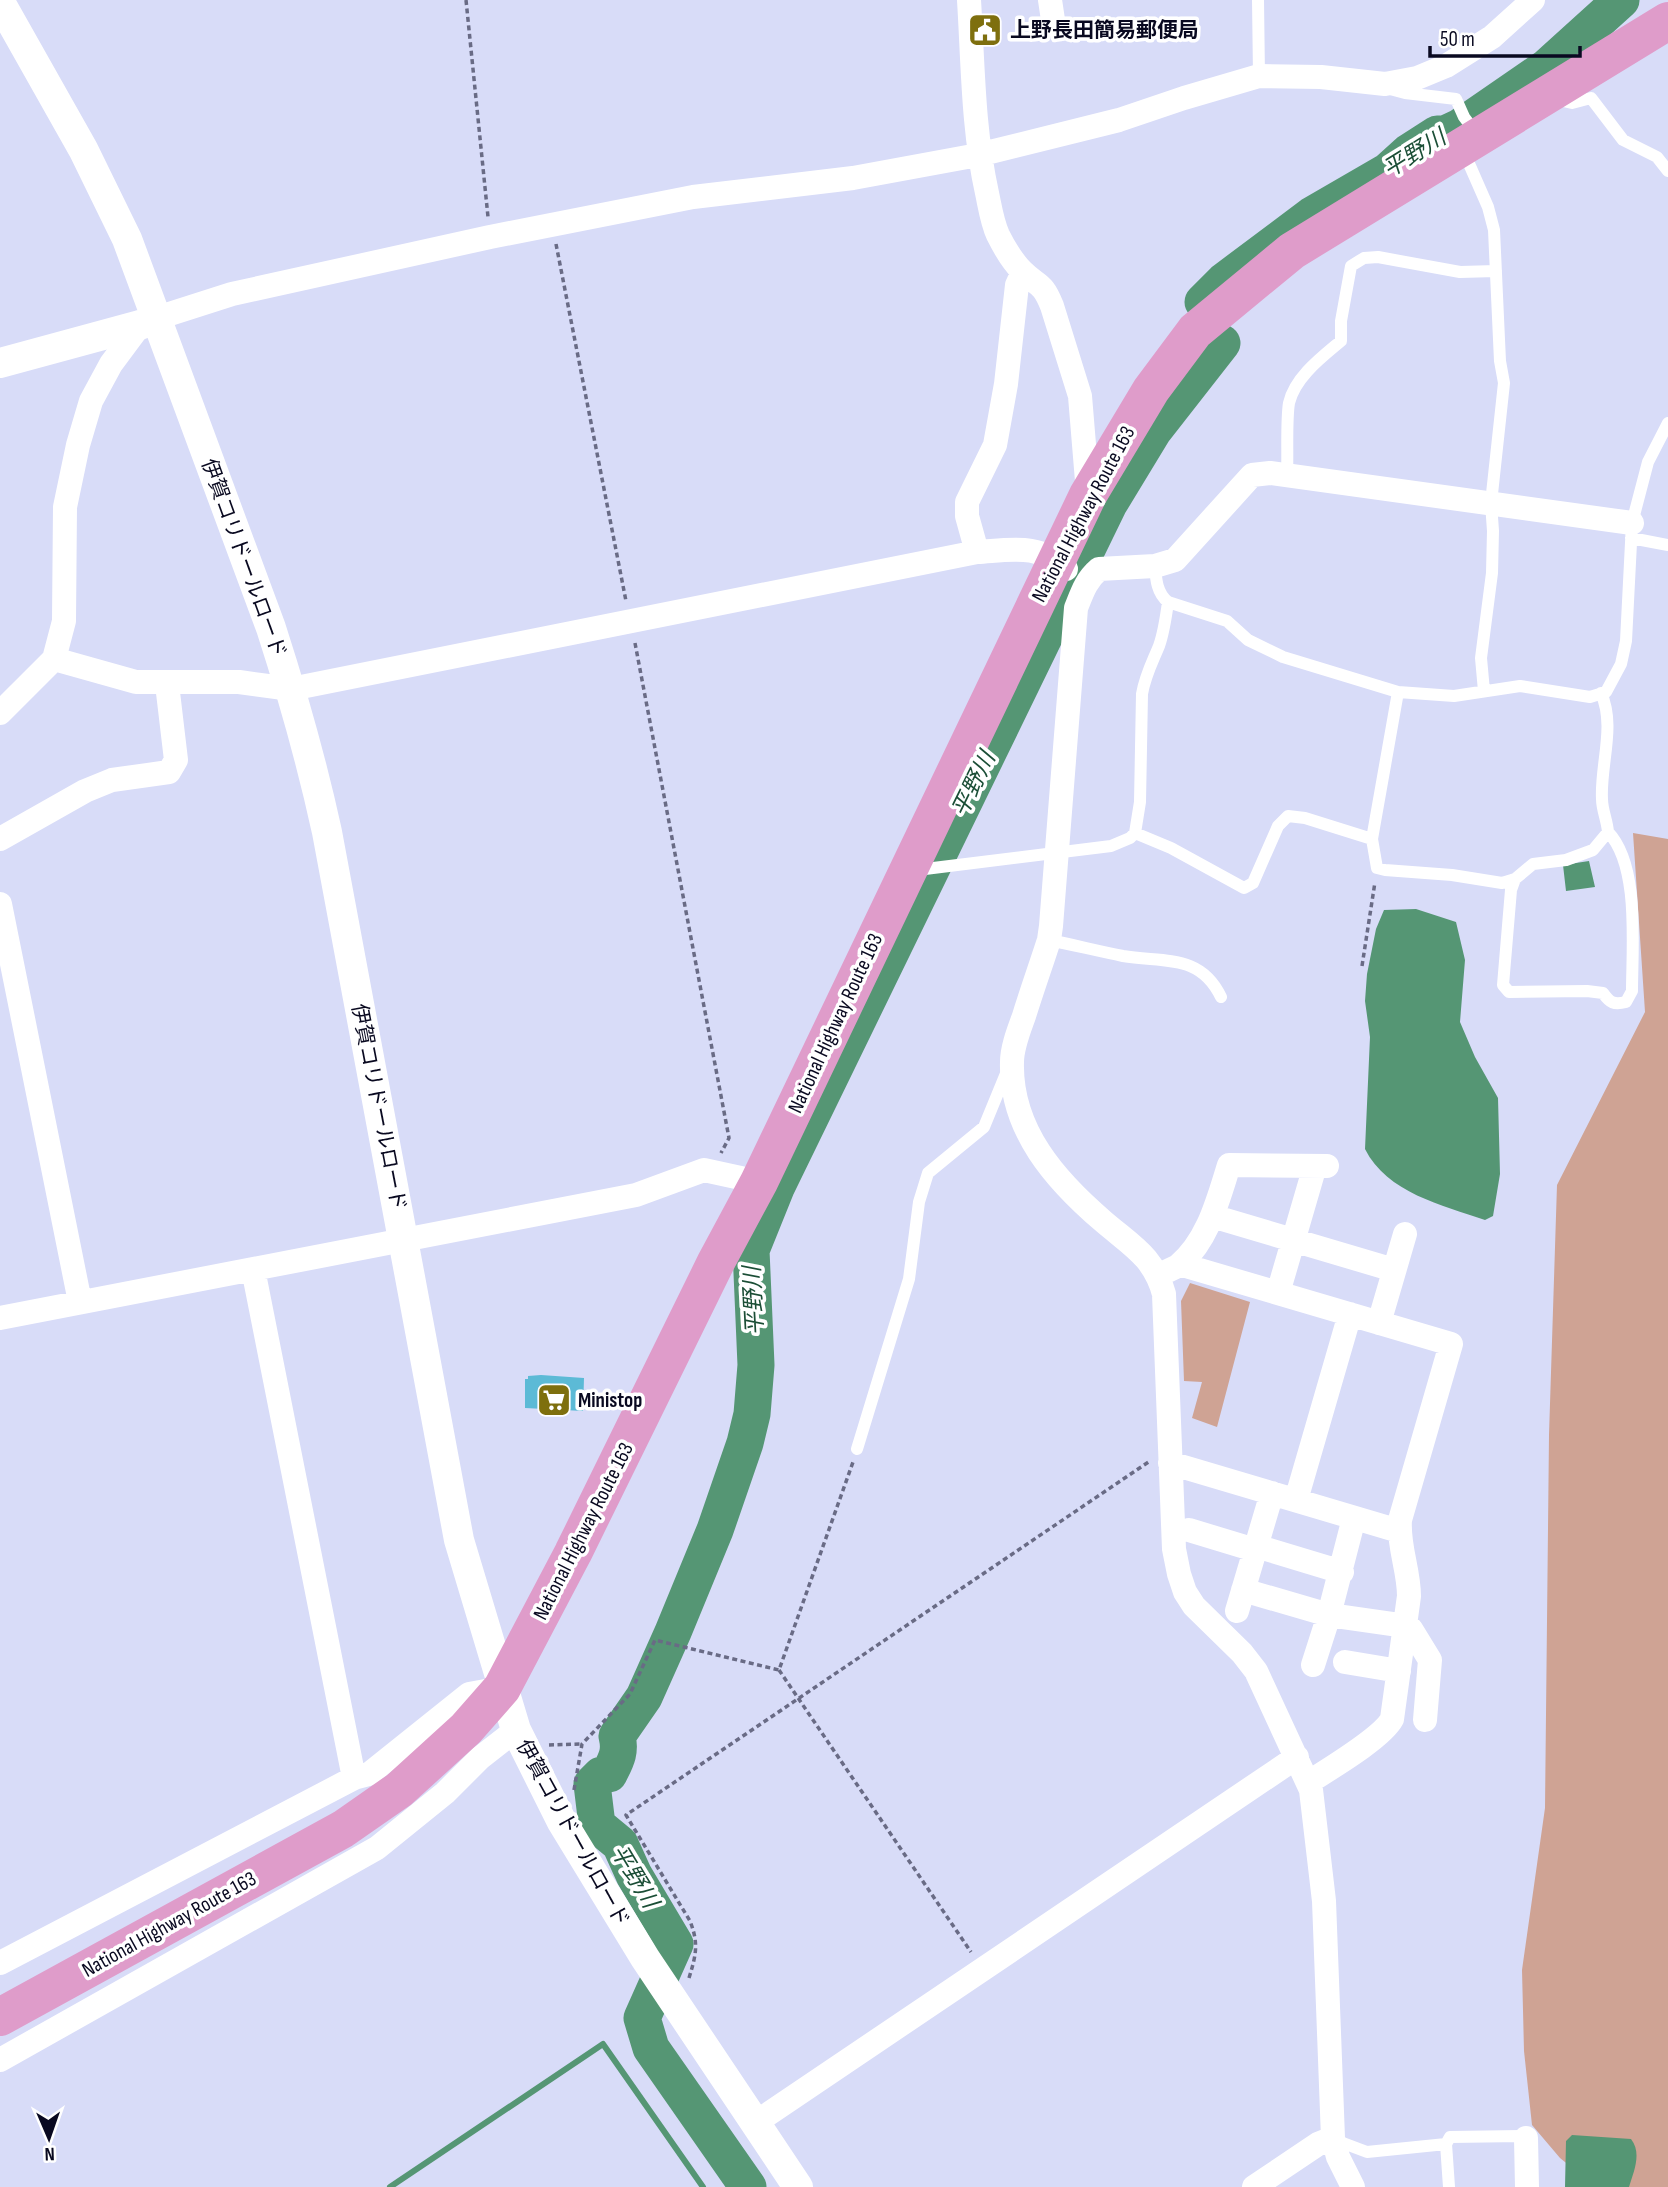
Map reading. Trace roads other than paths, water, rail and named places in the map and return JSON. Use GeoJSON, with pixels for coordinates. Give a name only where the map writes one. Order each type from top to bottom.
{"type":"FeatureCollection","features":[{"type":"Feature","properties":{"kind":"highway","name":"National Highway Route 163"},"geometry":{"type":"LineString","coordinates":[[0,2017],[343,1829],[399,1790],[466,1729],[502,1688],[573,1553],[716,1262],[924,869],[1056,559],[1088,495],[1151,390],[1195,331],[1292,251],[1468,131],[1556,89],[1668,21]]}},
{"type":"Feature","properties":{"kind":"street"},"geometry":{"type":"LineString","coordinates":[[969,0],[978,155],[998,234],[1013,261],[1047,292],[1075,378],[1080,396],[1088,495]]}},
{"type":"Feature","properties":{"kind":"street"},"geometry":{"type":"LineString","coordinates":[[0,363],[148,322],[232,294],[490,237],[693,197],[853,178],[978,155],[1119,120],[1184,97],[1259,76],[1321,77],[1385,83],[1417,78],[1446,66],[1492,37],[1533,0]]}},
{"type":"Feature","properties":{"kind":"street","name":"伊賀コリドールロード"},"geometry":{"type":"LineString","coordinates":[[0,2],[83,149],[127,239],[148,322],[271,628],[291,689],[327,832],[459,1540],[516,1730],[562,1822],[645,1958],[798,2187]]}},
{"type":"Feature","properties":{"kind":"street"},"geometry":{"type":"LineString","coordinates":[[977,552],[967,516],[967,502],[995,445],[1006,384],[1017,285],[1023,272]]}},
{"type":"Feature","properties":{"kind":"street"},"geometry":{"type":"LineString","coordinates":[[0,713],[54,659],[64,621],[65,507],[78,445],[92,401],[111,364],[148,322]]}},
{"type":"Feature","properties":{"kind":"street"},"geometry":{"type":"LineString","coordinates":[[1309,1782],[1389,1726],[1392,1719],[1406,1626],[1409,1581],[1399,1531],[1451,1344],[1186,1266],[1169,1271],[1149,1260],[1072,1194],[1029,1137],[1015,1096],[1012,1060],[1016,1039],[1049,940],[1076,608],[1084,587],[1098,569],[1155,566],[1175,560],[1252,475],[1270,472],[1491,503],[1631,531]]}},
{"type":"Feature","properties":{"kind":"street"},"geometry":{"type":"LineString","coordinates":[[54,659],[136,682],[239,682],[291,689],[977,552],[1028,548],[1056,559],[1084,587]]}},
{"type":"Feature","properties":{"kind":"street"},"geometry":{"type":"LineString","coordinates":[[0,839],[85,791],[112,780],[169,772],[176,761],[167,684]]}},
{"type":"Feature","properties":{"kind":"street"},"geometry":{"type":"LineString","coordinates":[[0,904],[80,1303]]}},
{"type":"Feature","properties":{"kind":"street"},"geometry":{"type":"LineString","coordinates":[[1278,1293],[1294,1239],[1321,1166],[1229,1165],[1212,1216],[1187,1258],[1169,1271],[1164,1294],[1174,1549],[1185,1592],[1194,1606],[1242,1653],[1256,1671],[1309,1782],[1324,1901],[1333,2138],[1338,2157],[1353,2187]]}},
{"type":"Feature","properties":{"kind":"street"},"geometry":{"type":"LineString","coordinates":[[0,1318],[636,1195],[704,1170],[759,1182]]}},
{"type":"Feature","properties":{"kind":"street"},"geometry":{"type":"LineString","coordinates":[[1212,1216],[1394,1270]]}},
{"type":"Feature","properties":{"kind":"street"},"geometry":{"type":"LineString","coordinates":[[1379,1323],[1405,1234]]}},
{"type":"Feature","properties":{"kind":"street"},"geometry":{"type":"LineString","coordinates":[[253,1269],[354,1778]]}},
{"type":"Feature","properties":{"kind":"street"},"geometry":{"type":"LineString","coordinates":[[1296,1500],[1350,1314]]}},
{"type":"Feature","properties":{"kind":"street"},"geometry":{"type":"LineString","coordinates":[[1170,1455],[1272,1493],[1399,1531]]}},
{"type":"Feature","properties":{"kind":"street"},"geometry":{"type":"LineString","coordinates":[[1272,1493],[1240,1601],[1406,1626],[1419,1639],[1430,1660],[1425,1720]]}},
{"type":"Feature","properties":{"kind":"street"},"geometry":{"type":"LineString","coordinates":[[1313,1665],[1342,1572],[1354,1518]]}},
{"type":"Feature","properties":{"kind":"street"},"geometry":{"type":"LineString","coordinates":[[1189,1530],[1342,1572]]}},
{"type":"Feature","properties":{"kind":"street"},"geometry":{"type":"LineString","coordinates":[[1345,1662],[1399,1671]]}},
{"type":"Feature","properties":{"kind":"street"},"geometry":{"type":"LineString","coordinates":[[0,1964],[354,1778],[369,1774],[469,1693],[502,1688]]}},
{"type":"Feature","properties":{"kind":"street"},"geometry":{"type":"LineString","coordinates":[[0,2060],[377,1848],[516,1730]]}},
{"type":"Feature","properties":{"kind":"street"},"geometry":{"type":"LineString","coordinates":[[755,2123],[1297,1757]]}},
{"type":"Feature","properties":{"kind":"street"},"geometry":{"type":"LineString","coordinates":[[1254,2187],[1318,2144],[1333,2138]]}},
{"type":"Feature","properties":{"kind":"street"},"geometry":{"type":"LineString","coordinates":[[1527,2138],[1527,2187]]}},
{"type":"Feature","properties":{"kind":"lane"},"geometry":{"type":"LineString","coordinates":[[1258,0],[1259,76]]}},
{"type":"Feature","properties":{"kind":"lane"},"geometry":{"type":"LineString","coordinates":[[1385,83],[1390,90],[1456,99],[1468,131],[1494,230],[1500,361],[1504,383],[1491,503],[1492,573],[1481,658],[1484,691]]}},
{"type":"Feature","properties":{"kind":"lane"},"geometry":{"type":"LineString","coordinates":[[1556,89],[1563,101],[1572,103],[1591,98],[1623,140],[1657,157],[1668,170]]}},
{"type":"Feature","properties":{"kind":"lane"},"geometry":{"type":"LineString","coordinates":[[1287,475],[1289,403],[1314,363],[1341,341],[1341,321],[1350,266],[1364,258],[1378,257],[1460,272],[1496,271]]}},
{"type":"Feature","properties":{"kind":"lane"},"geometry":{"type":"LineString","coordinates":[[1155,566],[1156,582],[1162,597],[1168,602],[1227,621],[1248,640],[1283,657],[1398,692],[1454,696],[1520,686],[1590,697],[1606,692],[1623,652],[1631,531],[1648,462],[1668,423]]}},
{"type":"Feature","properties":{"kind":"lane"},"geometry":{"type":"LineString","coordinates":[[1631,531],[1668,545]]}},
{"type":"Feature","properties":{"kind":"lane"},"geometry":{"type":"LineString","coordinates":[[924,869],[1111,846],[1135,833],[1140,802],[1144,677],[1159,646],[1168,602]]}},
{"type":"Feature","properties":{"kind":"lane"},"geometry":{"type":"LineString","coordinates":[[1398,692],[1373,839],[1377,868],[1502,883],[1515,879],[1533,864],[1566,860],[1593,850],[1608,832]]}},
{"type":"Feature","properties":{"kind":"lane"},"geometry":{"type":"LineString","coordinates":[[1515,879],[1511,890],[1503,985],[1510,992],[1587,991],[1603,993],[1609,1002],[1626,1002],[1632,991],[1629,887],[1617,841],[1608,832],[1602,801],[1607,727],[1605,702],[1601,693]]}},
{"type":"Feature","properties":{"kind":"lane"},"geometry":{"type":"LineString","coordinates":[[1135,833],[1171,848],[1244,888],[1253,883],[1278,826],[1288,816],[1305,818],[1373,839]]}},
{"type":"Feature","properties":{"kind":"lane"},"geometry":{"type":"LineString","coordinates":[[1049,940],[1123,956],[1184,964],[1213,981],[1221,997]]}},
{"type":"Feature","properties":{"kind":"lane"},"geometry":{"type":"LineString","coordinates":[[857,1449],[909,1279],[919,1202],[928,1173],[984,1127],[1012,1060]]}},
{"type":"Feature","properties":{"kind":"lane"},"geometry":{"type":"LineString","coordinates":[[1449,2187],[1446,2144],[1450,2137],[1527,2138]]}},
{"type":"Feature","properties":{"kind":"lane"},"geometry":{"type":"LineString","coordinates":[[1333,2138],[1367,2152],[1446,2144]]}},
{"type":"Feature","properties":{"kind":"waterway","name":"平野川"},"geometry":{"type":"LineString","coordinates":[[1203,302],[1224,281],[1312,215],[1388,171],[1409,152],[1437,134],[1445,134],[1460,127],[1547,67],[1621,0]]}},
{"type":"Feature","properties":{"kind":"waterway","name":"平野川"},"geometry":{"type":"LineString","coordinates":[[748,2187],[651,2048],[642,2018],[675,1944],[634,1875],[620,1844],[597,1825],[592,1784],[601,1775],[609,1774],[614,1764],[618,1751],[617,1736],[644,1697],[673,1632],[715,1530],[745,1443],[752,1414],[756,1365],[751,1250],[776,1188],[1109,504],[1154,430],[1222,343]]}},
{"type":"Feature","properties":{"kind":"waterway"},"geometry":{"type":"LineString","coordinates":[[390,2187],[603,2044],[703,2187]]}},
{"type":"Feature","properties":{"kind":"place","name":"上野長田簡易郵便局"},"geometry":{"type":"Point","coordinates":[985,30]}},
{"type":"Feature","properties":{"kind":"place","name":"Ministop"},"geometry":{"type":"Point","coordinates":[554,1400]}}]}
